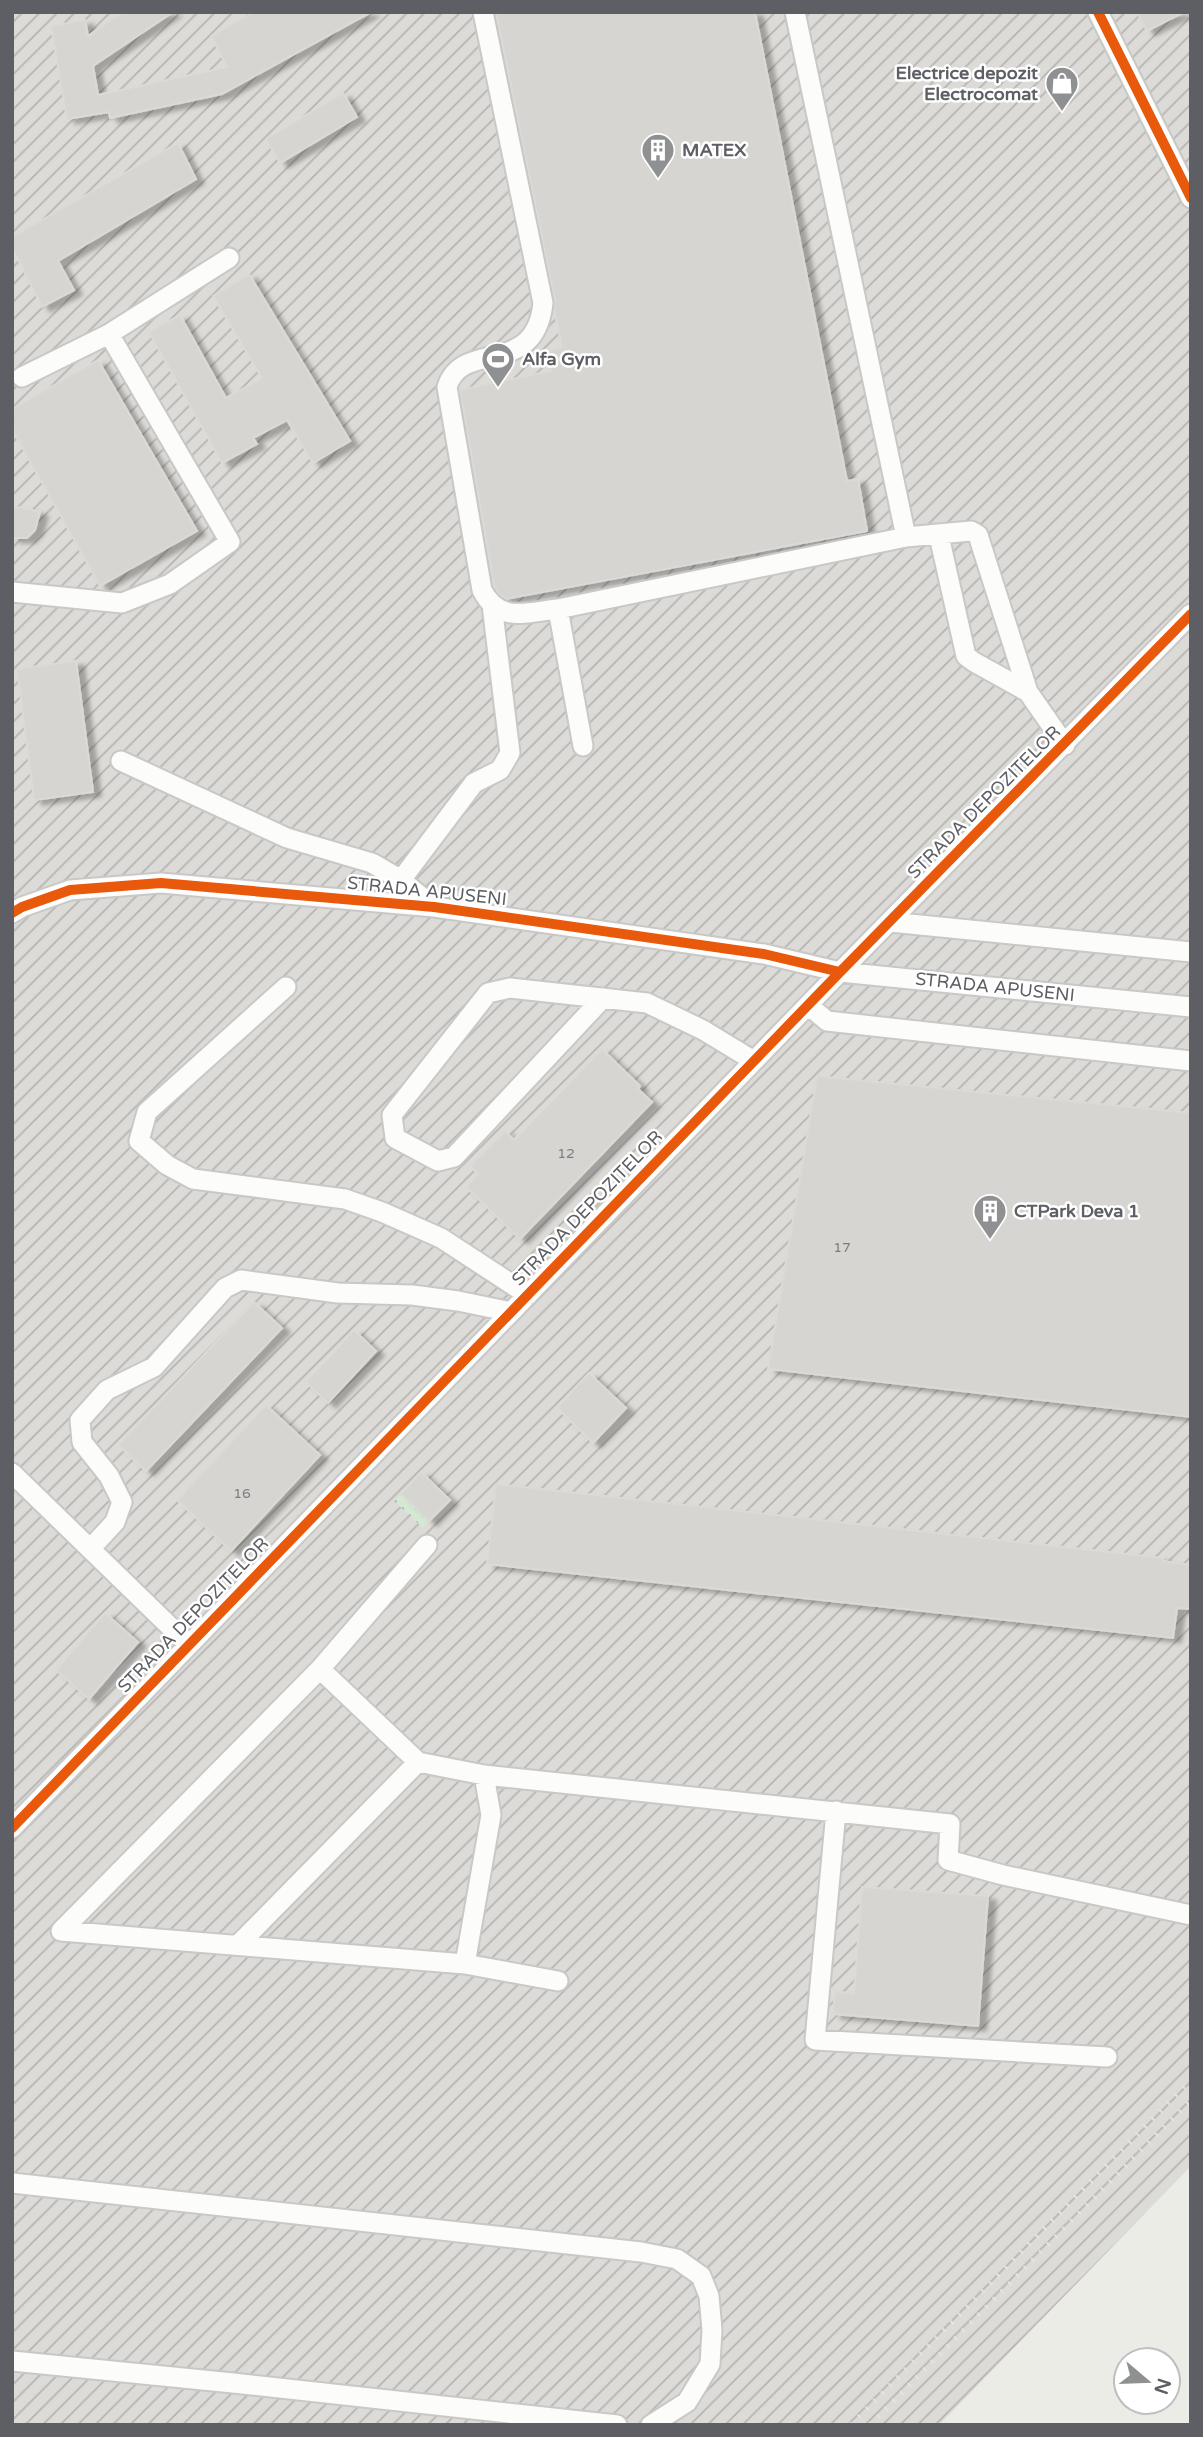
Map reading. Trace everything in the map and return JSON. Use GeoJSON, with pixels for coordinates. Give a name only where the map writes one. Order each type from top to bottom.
{"type":"FeatureCollection","features":[{"type":"Feature","properties":{"kind":"street"},"geometry":{"type":"LineString","coordinates":[[401,880],[474,783],[500,770],[510,753],[492,605],[482,590],[447,387],[453,374],[463,365],[519,349],[528,341],[539,323],[543,303],[483,12]]}},
{"type":"Feature","properties":{"kind":"street"},"geometry":{"type":"LineString","coordinates":[[795,12],[906,537]]}},
{"type":"Feature","properties":{"kind":"street"},"geometry":{"type":"LineString","coordinates":[[1098,12],[1191,198]]}},
{"type":"Feature","properties":{"kind":"street"},"geometry":{"type":"LineString","coordinates":[[22,377],[109,334],[229,258]]}},
{"type":"Feature","properties":{"kind":"street"},"geometry":{"type":"LineString","coordinates":[[12,592],[122,603],[170,584],[230,542],[109,334]]}},
{"type":"Feature","properties":{"kind":"street"},"geometry":{"type":"LineString","coordinates":[[492,605],[509,614],[558,609],[906,537],[971,531],[978,535],[1028,692],[1065,744]]}},
{"type":"Feature","properties":{"kind":"street"},"geometry":{"type":"LineString","coordinates":[[939,536],[966,656],[1028,692]]}},
{"type":"Feature","properties":{"kind":"street"},"geometry":{"type":"LineString","coordinates":[[558,609],[583,746]]}},
{"type":"Feature","properties":{"kind":"street","name":"STRADA DEPOZITELOR"},"geometry":{"type":"LineString","coordinates":[[12,1828],[840,972],[1191,614]]}},
{"type":"Feature","properties":{"kind":"street"},"geometry":{"type":"LineString","coordinates":[[121,761],[287,838],[372,863],[401,880],[434,907]]}},
{"type":"Feature","properties":{"kind":"street","name":"STRADA APUSENI"},"geometry":{"type":"LineString","coordinates":[[12,913],[31,903],[71,890],[161,883],[434,907],[764,954],[840,972],[1191,1007]]}},
{"type":"Feature","properties":{"kind":"street"},"geometry":{"type":"LineString","coordinates":[[890,922],[1191,952]]}},
{"type":"Feature","properties":{"kind":"street"},"geometry":{"type":"LineString","coordinates":[[286,987],[147,1112],[139,1142],[167,1166],[192,1179],[345,1199],[382,1212],[441,1238],[528,1295]]}},
{"type":"Feature","properties":{"kind":"street"},"geometry":{"type":"LineString","coordinates":[[603,998],[454,1157],[438,1161],[395,1138],[392,1115],[488,993],[510,988],[603,998],[648,1003],[703,1030],[754,1061]]}},
{"type":"Feature","properties":{"kind":"street"},"geometry":{"type":"LineString","coordinates":[[808,1005],[827,1021],[1191,1060]]}},
{"type":"Feature","properties":{"kind":"street"},"geometry":{"type":"LineString","coordinates":[[90,1549],[115,1522],[122,1502],[108,1476],[82,1442],[80,1420],[107,1390],[154,1367],[225,1288],[241,1280],[338,1293],[412,1295],[511,1312]]}},
{"type":"Feature","properties":{"kind":"street"},"geometry":{"type":"LineString","coordinates":[[12,1473],[189,1645]]}},
{"type":"Feature","properties":{"kind":"street"},"geometry":{"type":"LineString","coordinates":[[427,1545],[320,1669],[61,1931],[465,1964],[558,1981]]}},
{"type":"Feature","properties":{"kind":"street"},"geometry":{"type":"LineString","coordinates":[[320,1669],[418,1762],[484,1775],[950,1824],[948,1860],[1003,1875],[1191,1915]]}},
{"type":"Feature","properties":{"kind":"street"},"geometry":{"type":"LineString","coordinates":[[238,1945],[418,1762]]}},
{"type":"Feature","properties":{"kind":"street"},"geometry":{"type":"LineString","coordinates":[[465,1964],[491,1815],[484,1775]]}},
{"type":"Feature","properties":{"kind":"street"},"geometry":{"type":"LineString","coordinates":[[836,1811],[815,2040],[1107,2057]]}},
{"type":"Feature","properties":{"kind":"street"},"geometry":{"type":"LineString","coordinates":[[12,2183],[385,2222],[641,2252],[677,2259],[701,2276],[709,2296],[712,2330],[710,2364],[687,2402],[651,2425]]}},
{"type":"Feature","properties":{"kind":"street"},"geometry":{"type":"LineString","coordinates":[[12,2361],[617,2425]]}},
{"type":"Feature","properties":{"kind":"shaded area"},"geometry":{"type":"Polygon","coordinates":[[[12,12],[1191,12],[1191,2166],[939,2425],[12,2425],[12,12]]]}},
{"type":"Feature","properties":{"kind":"green space"},"geometry":{"type":"Polygon","coordinates":[[[401,1494],[429,1521],[423,1528],[394,1501],[401,1494]]]}},
{"type":"Feature","properties":{"kind":"building"},"geometry":{"type":"Polygon","coordinates":[[[123,12],[173,12],[93,66],[98,95],[227,67],[211,36],[254,12],[371,12],[222,94],[110,118],[109,112],[67,119],[51,26],[85,20],[88,36],[123,12]]]}},
{"type":"Feature","properties":{"kind":"building","name":"MATEX"},"geometry":{"type":"Polygon","coordinates":[[[496,12],[755,12],[847,481],[858,479],[867,531],[506,599],[498,593],[494,585],[460,390],[551,371],[544,352],[562,347],[496,12]]]}},
{"type":"Feature","properties":{"kind":"building"},"geometry":{"type":"Polygon","coordinates":[[[1137,12],[1184,12],[1147,31],[1137,12]]]}},
{"type":"Feature","properties":{"kind":"building"},"geometry":{"type":"Polygon","coordinates":[[[343,93],[357,117],[280,163],[266,139],[343,93]]]}},
{"type":"Feature","properties":{"kind":"building"},"geometry":{"type":"Polygon","coordinates":[[[178,143],[196,179],[58,261],[74,290],[42,307],[12,247],[12,237],[178,143]]]}},
{"type":"Feature","properties":{"kind":"building"},"geometry":{"type":"Polygon","coordinates":[[[249,274],[350,441],[313,463],[287,420],[253,438],[257,444],[222,463],[149,332],[180,315],[226,398],[262,378],[213,296],[249,274]]]}},
{"type":"Feature","properties":{"kind":"building"},"geometry":{"type":"Polygon","coordinates":[[[98,360],[197,531],[100,586],[12,429],[12,409],[98,360]]]}},
{"type":"Feature","properties":{"kind":"building"},"geometry":{"type":"Polygon","coordinates":[[[22,507],[40,512],[35,530],[27,538],[12,538],[12,508],[22,507]]]}},
{"type":"Feature","properties":{"kind":"building"},"geometry":{"type":"Polygon","coordinates":[[[76,661],[93,792],[34,800],[17,669],[76,661]]]}},
{"type":"Feature","properties":{"kind":"building"},"geometry":{"type":"Polygon","coordinates":[[[602,1049],[640,1086],[638,1089],[652,1102],[520,1239],[466,1187],[478,1174],[470,1166],[505,1131],[514,1140],[602,1049]]]}},
{"type":"Feature","properties":{"kind":"building","name":"CTPark Deva 1"},"geometry":{"type":"Polygon","coordinates":[[[817,1076],[1191,1113],[1191,1417],[768,1369],[817,1076]]]}},
{"type":"Feature","properties":{"kind":"building"},"geometry":{"type":"Polygon","coordinates":[[[254,1302],[282,1328],[146,1471],[118,1445],[254,1302]]]}},
{"type":"Feature","properties":{"kind":"building"},"geometry":{"type":"Polygon","coordinates":[[[354,1330],[376,1351],[328,1403],[306,1382],[354,1330]]]}},
{"type":"Feature","properties":{"kind":"building"},"geometry":{"type":"Polygon","coordinates":[[[589,1373],[626,1408],[593,1443],[557,1408],[589,1373]]]}},
{"type":"Feature","properties":{"kind":"building"},"geometry":{"type":"Polygon","coordinates":[[[266,1405],[320,1455],[231,1551],[177,1500],[266,1405]]]}},
{"type":"Feature","properties":{"kind":"building"},"geometry":{"type":"Polygon","coordinates":[[[421,1472],[450,1500],[429,1521],[401,1494],[421,1472]]]}},
{"type":"Feature","properties":{"kind":"building"},"geometry":{"type":"Polygon","coordinates":[[[496,1484],[1163,1558],[1163,1561],[1191,1565],[1191,1609],[1177,1608],[1173,1638],[487,1564],[496,1484]]]}},
{"type":"Feature","properties":{"kind":"building"},"geometry":{"type":"Polygon","coordinates":[[[105,1613],[138,1642],[89,1699],[56,1670],[105,1613]]]}},
{"type":"Feature","properties":{"kind":"building"},"geometry":{"type":"Polygon","coordinates":[[[862,1887],[988,1896],[978,2026],[833,2014],[835,1991],[854,1994],[862,1887]]]}},
{"type":"Feature","properties":{"kind":"railway"},"geometry":{"type":"LineString","coordinates":[[851,2425],[1191,2080]]}},
{"type":"Feature","properties":{"kind":"railway"},"geometry":{"type":"LineString","coordinates":[[870,2425],[1191,2100]]}},
{"type":"Feature","properties":{"kind":"cycle path"},"geometry":{"type":"LineString","coordinates":[[1098,12],[1191,198]]}},
{"type":"Feature","properties":{"kind":"cycle path"},"geometry":{"type":"LineString","coordinates":[[12,1828],[840,972],[1191,614]]}},
{"type":"Feature","properties":{"kind":"cycle path"},"geometry":{"type":"LineString","coordinates":[[12,913],[70,890],[161,883],[434,907],[764,954],[840,972]]}},
{"type":"Feature","properties":{"kind":"place","name":"Electrice depozit Electrocomat"},"geometry":{"type":"Point","coordinates":[1062,113]}},
{"type":"Feature","properties":{"kind":"place","name":"MATEX"},"geometry":{"type":"Point","coordinates":[658,180]}},
{"type":"Feature","properties":{"kind":"place","name":"Alfa Gym"},"geometry":{"type":"Point","coordinates":[498,389]}},
{"type":"Feature","properties":{"kind":"place","name":"CTPark Deva 1"},"geometry":{"type":"Point","coordinates":[990,1241]}}]}
